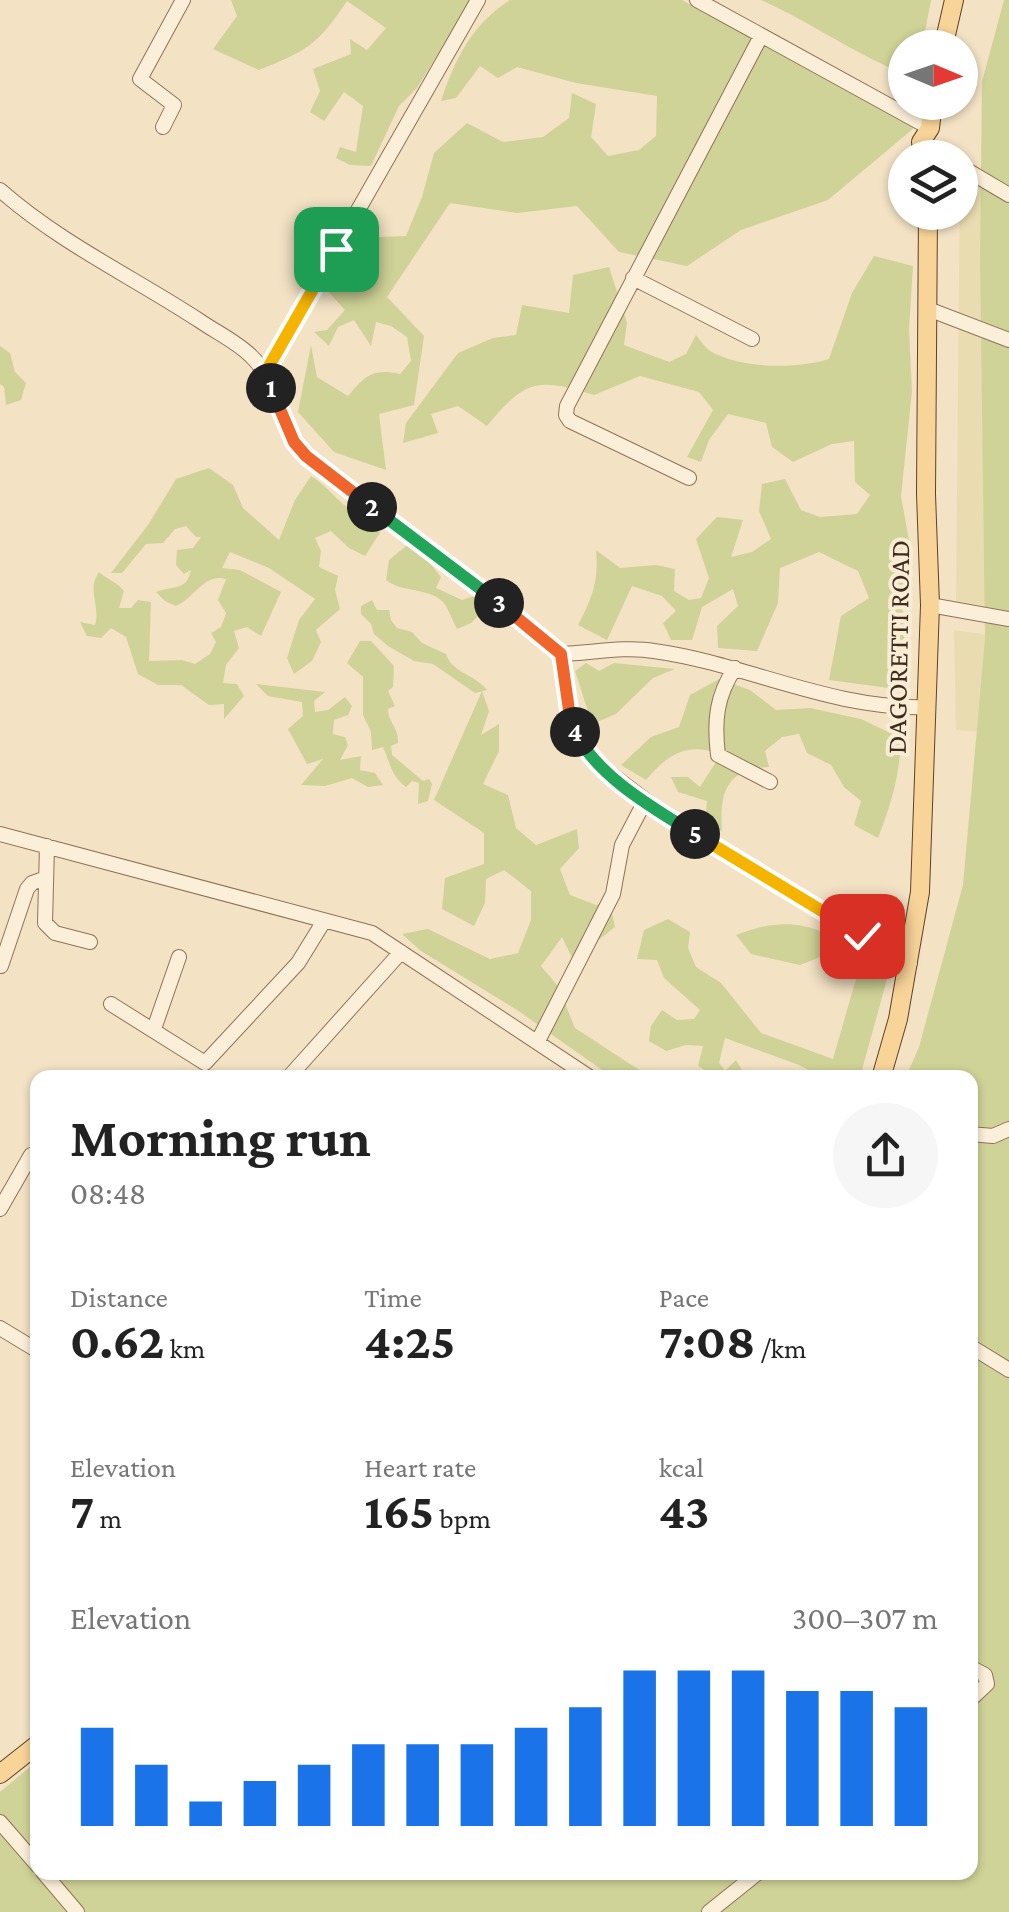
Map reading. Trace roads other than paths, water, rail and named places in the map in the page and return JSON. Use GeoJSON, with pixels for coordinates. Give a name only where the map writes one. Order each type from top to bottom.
{"type":"FeatureCollection","features":[{"type":"Feature","properties":{"kind":"main road"},"geometry":{"type":"LineString","coordinates":[[947,30],[954,0]]}},
{"type":"Feature","properties":{"kind":"main road","name":"DAGORETTI ROAD"},"geometry":{"type":"LineString","coordinates":[[884,1070],[910,963],[920,892],[930,605],[926,494],[928,230]]}},
{"type":"Feature","properties":{"kind":"main road"},"geometry":{"type":"LineString","coordinates":[[0,1774],[30,1750]]}},
{"type":"Feature","properties":{"kind":"street"},"geometry":{"type":"LineString","coordinates":[[163,127],[174,105],[140,79],[183,0]]}},
{"type":"Feature","properties":{"kind":"street"},"geometry":{"type":"LineString","coordinates":[[265,373],[478,0]]}},
{"type":"Feature","properties":{"kind":"street"},"geometry":{"type":"LineString","coordinates":[[697,0],[761,36],[920,140]]}},
{"type":"Feature","properties":{"kind":"street"},"geometry":{"type":"LineString","coordinates":[[689,478],[570,421],[566,415],[569,397],[761,36]]}},
{"type":"Feature","properties":{"kind":"street"},"geometry":{"type":"LineString","coordinates":[[978,177],[1009,195]]}},
{"type":"Feature","properties":{"kind":"street"},"geometry":{"type":"LineString","coordinates":[[0,190],[37,223],[176,305],[250,355],[265,373],[294,442],[306,456],[561,654],[571,724],[596,762],[664,816],[910,963]]}},
{"type":"Feature","properties":{"kind":"street"},"geometry":{"type":"LineString","coordinates":[[633,278],[752,340]]}},
{"type":"Feature","properties":{"kind":"street"},"geometry":{"type":"LineString","coordinates":[[928,309],[1009,340]]}},
{"type":"Feature","properties":{"kind":"street"},"geometry":{"type":"LineString","coordinates":[[930,605],[1009,619]]}},
{"type":"Feature","properties":{"kind":"street"},"geometry":{"type":"LineString","coordinates":[[561,654],[650,650],[735,668],[858,702],[889,708],[927,707]]}},
{"type":"Feature","properties":{"kind":"street"},"geometry":{"type":"LineString","coordinates":[[735,668],[722,688],[714,725],[718,755],[770,782]]}},
{"type":"Feature","properties":{"kind":"street"},"geometry":{"type":"LineString","coordinates":[[538,1041],[613,894],[622,844],[645,801]]}},
{"type":"Feature","properties":{"kind":"street"},"geometry":{"type":"LineString","coordinates":[[0,834],[372,934],[580,1070]]}},
{"type":"Feature","properties":{"kind":"street"},"geometry":{"type":"LineString","coordinates":[[47,846],[44,917],[48,929],[90,942]]}},
{"type":"Feature","properties":{"kind":"street"},"geometry":{"type":"LineString","coordinates":[[2,966],[26,889],[32,882],[46,878]]}},
{"type":"Feature","properties":{"kind":"street"},"geometry":{"type":"LineString","coordinates":[[111,1004],[205,1063],[298,963],[324,920]]}},
{"type":"Feature","properties":{"kind":"street"},"geometry":{"type":"LineString","coordinates":[[295,1070],[400,952]]}},
{"type":"Feature","properties":{"kind":"street"},"geometry":{"type":"LineString","coordinates":[[154,1029],[179,957]]}},
{"type":"Feature","properties":{"kind":"street"},"geometry":{"type":"LineString","coordinates":[[978,1135],[993,1136],[1009,1129]]}},
{"type":"Feature","properties":{"kind":"street"},"geometry":{"type":"LineString","coordinates":[[0,1210],[30,1158]]}},
{"type":"Feature","properties":{"kind":"street"},"geometry":{"type":"LineString","coordinates":[[0,1328],[30,1346]]}},
{"type":"Feature","properties":{"kind":"street"},"geometry":{"type":"LineString","coordinates":[[978,1351],[1009,1370]]}},
{"type":"Feature","properties":{"kind":"street"},"geometry":{"type":"LineString","coordinates":[[978,1671],[985,1675],[987,1684],[978,1692]]}},
{"type":"Feature","properties":{"kind":"street"},"geometry":{"type":"LineString","coordinates":[[0,1822],[30,1857]]}},
{"type":"Feature","properties":{"kind":"street"},"geometry":{"type":"LineString","coordinates":[[50,1880],[78,1912]]}},
{"type":"Feature","properties":{"kind":"street"},"geometry":{"type":"LineString","coordinates":[[709,1912],[749,1880]]}}]}
